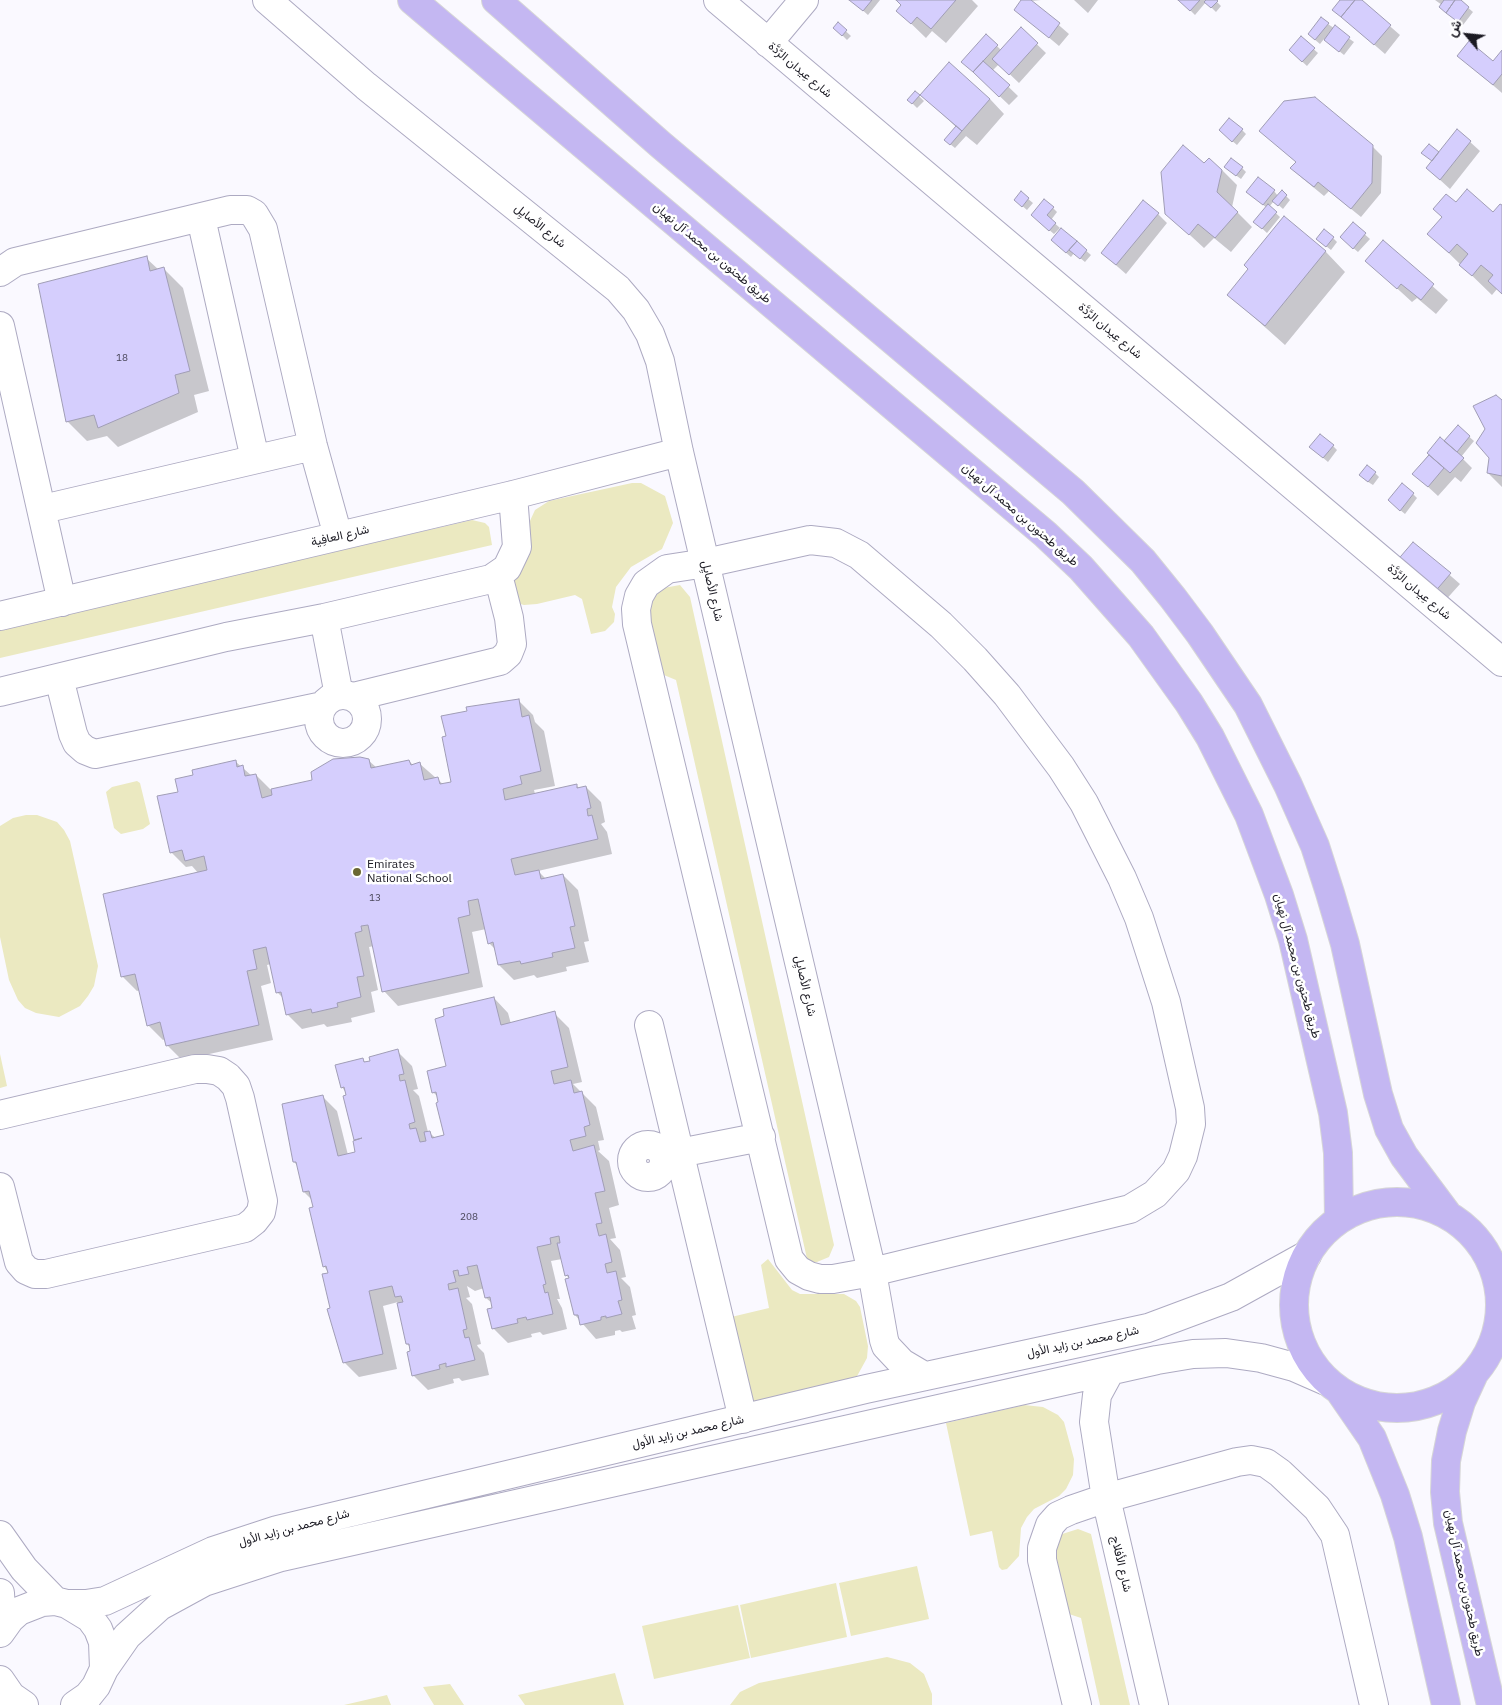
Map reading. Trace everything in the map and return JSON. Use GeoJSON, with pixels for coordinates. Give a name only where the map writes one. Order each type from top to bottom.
{"type":"FeatureCollection","features":[{"type":"Feature","properties":{"kind":"main road","name":"طريق طحنون بن محمد آل نهيان"},"geometry":{"type":"LineString","coordinates":[[412,0],[1045,534],[1114,605],[1160,662],[1210,737],[1249,815],[1280,895],[1293,940],[1332,1113],[1338,1153],[1340,1219]]}},
{"type":"Feature","properties":{"kind":"main road"},"geometry":{"type":"LineString","coordinates":[[496,0],[661,145],[1073,492],[1143,561],[1200,634],[1248,705],[1288,785],[1315,846],[1345,944],[1378,1094],[1389,1129],[1404,1156],[1448,1216],[1474,1237],[1502,1240]]}},
{"type":"Feature","properties":{"kind":"main road"},"geometry":{"type":"LineString","coordinates":[[1446,1705],[1408,1537],[1396,1495],[1372,1438],[1333,1386],[1305,1354],[1295,1321],[1295,1287],[1307,1255],[1327,1229],[1340,1219],[1369,1206],[1393,1202],[1418,1204],[1448,1216]]}},
{"type":"Feature","properties":{"kind":"main road","name":"طريق طحنون بن محمد آل نهيان"},"geometry":{"type":"LineString","coordinates":[[1474,1237],[1492,1265],[1497,1280],[1499,1328],[1461,1402],[1452,1431],[1446,1461],[1445,1492],[1448,1523],[1491,1705]]}},
{"type":"Feature","properties":{"kind":"main road"},"geometry":{"type":"LineString","coordinates":[[1333,1386],[1373,1406],[1410,1408],[1445,1396],[1474,1374]]}},
{"type":"Feature","properties":{"kind":"street","name":"شارع الأصايِل"},"geometry":{"type":"LineString","coordinates":[[268,0],[366,86],[618,289],[636,310],[650,334],[660,361],[679,452],[872,1272],[886,1346]]}},
{"type":"Feature","properties":{"kind":"street","name":"شارع عِيدان الرَّدَّة"},"geometry":{"type":"LineString","coordinates":[[718,0],[945,189],[1502,662]]}},
{"type":"Feature","properties":{"kind":"street"},"geometry":{"type":"LineString","coordinates":[[768,43],[804,0]]}},
{"type":"Feature","properties":{"kind":"street"},"geometry":{"type":"LineString","coordinates":[[0,272],[15,262],[238,209],[247,210],[260,221],[313,446],[338,536]]}},
{"type":"Feature","properties":{"kind":"street"},"geometry":{"type":"LineString","coordinates":[[201,218],[255,460]]}},
{"type":"Feature","properties":{"kind":"street"},"geometry":{"type":"LineString","coordinates":[[0,326],[43,509],[62,602]]}},
{"type":"Feature","properties":{"kind":"street"},"geometry":{"type":"LineString","coordinates":[[43,509],[313,446]]}},
{"type":"Feature","properties":{"kind":"street","name":"شارع العافِية"},"geometry":{"type":"LineString","coordinates":[[0,616],[513,495],[679,452]]}},
{"type":"Feature","properties":{"kind":"street"},"geometry":{"type":"LineString","coordinates":[[0,692],[226,637],[324,618],[484,581],[498,575],[507,568],[517,547],[513,495]]}},
{"type":"Feature","properties":{"kind":"street"},"geometry":{"type":"LineString","coordinates":[[796,541],[823,541],[836,544],[859,555],[905,593],[975,658],[1037,732],[1084,803],[1104,840],[1139,918],[1154,960],[1172,1028],[1190,1108],[1191,1124],[1183,1156],[1171,1177],[1156,1194],[1130,1209],[872,1272],[820,1279],[808,1276],[798,1270],[789,1259],[637,624],[636,609],[639,596],[646,584],[655,575],[667,569],[706,563],[796,541]]}},
{"type":"Feature","properties":{"kind":"street"},"geometry":{"type":"LineString","coordinates":[[59,678],[77,744],[95,754],[500,661],[508,654],[512,644],[510,626],[498,575]]}},
{"type":"Feature","properties":{"kind":"street"},"geometry":{"type":"LineString","coordinates":[[324,618],[338,699]]}},
{"type":"Feature","properties":{"kind":"street"},"geometry":{"type":"LineString","coordinates":[[649,1024],[671,1154],[743,1419]]}},
{"type":"Feature","properties":{"kind":"street"},"geometry":{"type":"LineString","coordinates":[[0,1115],[195,1069],[207,1068],[218,1071],[236,1086],[264,1202],[261,1212],[254,1222],[245,1228],[41,1274],[26,1270],[19,1262],[0,1191]]}},
{"type":"Feature","properties":{"kind":"street"},"geometry":{"type":"LineString","coordinates":[[671,1154],[760,1137]]}},
{"type":"Feature","properties":{"kind":"street","name":"شارع محمد بن زايد الأول"},"geometry":{"type":"LineString","coordinates":[[1,1631],[19,1611],[36,1604],[61,1602],[86,1604],[105,1601],[213,1551],[277,1530],[866,1389],[1148,1328],[1231,1297],[1307,1255]]}},
{"type":"Feature","properties":{"kind":"street"},"geometry":{"type":"LineString","coordinates":[[886,1346],[902,1363],[924,1376]]}},
{"type":"Feature","properties":{"kind":"street"},"geometry":{"type":"LineString","coordinates":[[866,1389],[880,1368],[886,1346]]}},
{"type":"Feature","properties":{"kind":"street","name":"شارع محمد بن زايد الأول"},"geometry":{"type":"LineString","coordinates":[[75,1705],[100,1687],[127,1636],[160,1606],[204,1582],[255,1564],[1166,1358],[1193,1354],[1226,1353],[1261,1358],[1294,1367],[1333,1386]]}},
{"type":"Feature","properties":{"kind":"street","name":"شارع الأفلاج"},"geometry":{"type":"LineString","coordinates":[[1110,1371],[1098,1395],[1094,1422],[1106,1498],[1154,1705]]}},
{"type":"Feature","properties":{"kind":"street","name":"شارع الأفلاج"},"geometry":{"type":"LineString","coordinates":[[1051,1384],[1076,1399],[1094,1422]]}},
{"type":"Feature","properties":{"kind":"street"},"geometry":{"type":"LineString","coordinates":[[1077,1705],[1044,1570],[1042,1548],[1050,1525],[1058,1516],[1106,1498],[1244,1460],[1259,1461],[1274,1467],[1317,1508],[1335,1535],[1374,1705]]}},
{"type":"Feature","properties":{"kind":"street"},"geometry":{"type":"LineString","coordinates":[[0,1535],[24,1569],[61,1602],[90,1618],[98,1629],[105,1655],[100,1687]]}},
{"type":"Feature","properties":{"kind":"street"},"geometry":{"type":"LineString","coordinates":[[0,1593],[1,1631]]}},
{"type":"Feature","properties":{"kind":"street"},"geometry":{"type":"LineString","coordinates":[[0,1680],[11,1696],[24,1705]]}},
{"type":"Feature","properties":{"kind":"shaded area"},"geometry":{"type":"Polygon","coordinates":[[[632,483],[641,483],[665,496],[673,523],[662,549],[631,567],[616,587],[612,607],[615,614],[614,622],[605,631],[591,634],[582,599],[575,595],[537,604],[524,605],[517,603],[512,580],[528,558],[529,523],[535,510],[549,501],[632,483]]]}},
{"type":"Feature","properties":{"kind":"shaded area"},"geometry":{"type":"Polygon","coordinates":[[[472,520],[485,523],[489,527],[492,545],[0,658],[0,628],[472,520]]]}},
{"type":"Feature","properties":{"kind":"shaded area"},"geometry":{"type":"Polygon","coordinates":[[[680,585],[690,597],[834,1245],[829,1257],[817,1262],[808,1263],[676,680],[659,673],[646,609],[658,589],[680,585]]]}},
{"type":"Feature","properties":{"kind":"shaded area"},"geometry":{"type":"Polygon","coordinates":[[[137,781],[140,783],[150,824],[143,829],[121,834],[114,828],[106,792],[112,787],[137,781]]]}},
{"type":"Feature","properties":{"kind":"shaded area"},"geometry":{"type":"Polygon","coordinates":[[[37,815],[57,822],[70,841],[98,966],[94,986],[88,996],[80,1006],[59,1017],[36,1013],[25,1008],[18,1000],[9,980],[0,937],[0,826],[13,818],[37,815]]]}},
{"type":"Feature","properties":{"kind":"shaded area"},"geometry":{"type":"Polygon","coordinates":[[[0,1054],[7,1086],[0,1088],[0,1054]]]}},
{"type":"Feature","properties":{"kind":"shaded area"},"geometry":{"type":"Polygon","coordinates":[[[768,1259],[792,1290],[800,1294],[844,1294],[856,1301],[860,1307],[868,1346],[867,1358],[856,1378],[753,1406],[727,1318],[769,1308],[761,1265],[768,1259]]]}},
{"type":"Feature","properties":{"kind":"shaded area"},"geometry":{"type":"Polygon","coordinates":[[[1024,1405],[1043,1407],[1058,1415],[1064,1422],[1074,1459],[1073,1475],[1066,1489],[1059,1496],[1034,1509],[1027,1517],[1021,1528],[1019,1556],[1007,1569],[1002,1570],[999,1567],[992,1531],[970,1536],[946,1423],[1024,1405]]]}},
{"type":"Feature","properties":{"kind":"shaded area"},"geometry":{"type":"Polygon","coordinates":[[[1078,1529],[1091,1534],[1130,1705],[1100,1705],[1081,1618],[1063,1612],[1050,1557],[1059,1535],[1078,1529]]]}},
{"type":"Feature","properties":{"kind":"shaded area"},"geometry":{"type":"Polygon","coordinates":[[[917,1566],[929,1619],[851,1636],[839,1583],[917,1566]]]}},
{"type":"Feature","properties":{"kind":"shaded area"},"geometry":{"type":"Polygon","coordinates":[[[836,1583],[847,1637],[751,1658],[740,1605],[836,1583]]]}},
{"type":"Feature","properties":{"kind":"shaded area"},"geometry":{"type":"Polygon","coordinates":[[[738,1605],[750,1658],[654,1679],[642,1626],[738,1605]]]}},
{"type":"Feature","properties":{"kind":"shaded area"},"geometry":{"type":"Polygon","coordinates":[[[887,1657],[910,1663],[924,1674],[932,1694],[932,1705],[730,1705],[740,1692],[759,1683],[887,1657]]]}},
{"type":"Feature","properties":{"kind":"shaded area"},"geometry":{"type":"Polygon","coordinates":[[[615,1673],[624,1705],[525,1705],[518,1695],[615,1673]]]}},
{"type":"Feature","properties":{"kind":"shaded area"},"geometry":{"type":"Polygon","coordinates":[[[450,1684],[464,1705],[434,1705],[423,1687],[450,1684]]]}},
{"type":"Feature","properties":{"kind":"shaded area"},"geometry":{"type":"Polygon","coordinates":[[[387,1695],[391,1705],[344,1705],[387,1695]]]}},
{"type":"Feature","properties":{"kind":"building"},"geometry":{"type":"Polygon","coordinates":[[[849,0],[872,0],[863,11],[849,0]]]}},
{"type":"Feature","properties":{"kind":"building"},"geometry":{"type":"Polygon","coordinates":[[[896,0],[956,0],[931,29],[917,17],[911,24],[896,11],[901,5],[896,0]]]}},
{"type":"Feature","properties":{"kind":"building"},"geometry":{"type":"Polygon","coordinates":[[[1021,0],[1031,0],[1060,23],[1049,38],[1014,10],[1021,0]]]}},
{"type":"Feature","properties":{"kind":"building"},"geometry":{"type":"Polygon","coordinates":[[[1178,0],[1200,0],[1190,11],[1178,0]]]}},
{"type":"Feature","properties":{"kind":"building"},"geometry":{"type":"Polygon","coordinates":[[[1206,0],[1218,1],[1211,8],[1204,2],[1206,0]]]}},
{"type":"Feature","properties":{"kind":"building"},"geometry":{"type":"Polygon","coordinates":[[[1340,0],[1355,0],[1341,17],[1332,10],[1340,0]]]}},
{"type":"Feature","properties":{"kind":"building"},"geometry":{"type":"Polygon","coordinates":[[[1355,0],[1362,0],[1391,25],[1374,45],[1341,17],[1355,0]]]}},
{"type":"Feature","properties":{"kind":"building"},"geometry":{"type":"Polygon","coordinates":[[[1444,0],[1455,0],[1446,13],[1439,7],[1444,0]]]}},
{"type":"Feature","properties":{"kind":"building"},"geometry":{"type":"Polygon","coordinates":[[[1455,0],[1461,0],[1469,7],[1458,22],[1446,13],[1455,0]]]}},
{"type":"Feature","properties":{"kind":"building"},"geometry":{"type":"Polygon","coordinates":[[[1321,17],[1329,23],[1315,40],[1308,34],[1321,17]]]}},
{"type":"Feature","properties":{"kind":"building"},"geometry":{"type":"Polygon","coordinates":[[[838,22],[847,30],[842,36],[833,28],[838,22]]]}},
{"type":"Feature","properties":{"kind":"building"},"geometry":{"type":"Polygon","coordinates":[[[1335,25],[1350,37],[1339,52],[1324,40],[1335,25]]]}},
{"type":"Feature","properties":{"kind":"building"},"geometry":{"type":"Polygon","coordinates":[[[1021,27],[1038,43],[1009,75],[992,59],[1021,27]]]}},
{"type":"Feature","properties":{"kind":"building"},"geometry":{"type":"Polygon","coordinates":[[[986,34],[998,45],[973,72],[961,62],[986,34]]]}},
{"type":"Feature","properties":{"kind":"building"},"geometry":{"type":"Polygon","coordinates":[[[1301,36],[1315,48],[1302,62],[1289,50],[1301,36]]]}},
{"type":"Feature","properties":{"kind":"building"},"geometry":{"type":"Polygon","coordinates":[[[1469,41],[1493,61],[1502,50],[1502,74],[1493,85],[1457,56],[1469,41]]]}},
{"type":"Feature","properties":{"kind":"building"},"geometry":{"type":"Polygon","coordinates":[[[983,61],[1010,85],[999,97],[973,72],[983,61]]]}},
{"type":"Feature","properties":{"kind":"building"},"geometry":{"type":"Polygon","coordinates":[[[949,62],[990,99],[962,131],[920,95],[949,62]]]}},
{"type":"Feature","properties":{"kind":"building"},"geometry":{"type":"Polygon","coordinates":[[[915,91],[920,95],[912,104],[907,100],[915,91]]]}},
{"type":"Feature","properties":{"kind":"building"},"geometry":{"type":"Polygon","coordinates":[[[1315,97],[1373,145],[1372,183],[1351,209],[1318,182],[1314,187],[1290,168],[1296,162],[1259,131],[1284,101],[1315,97]]]}},
{"type":"Feature","properties":{"kind":"building"},"geometry":{"type":"Polygon","coordinates":[[[1229,118],[1243,129],[1232,142],[1219,130],[1229,118]]]}},
{"type":"Feature","properties":{"kind":"building"},"geometry":{"type":"Polygon","coordinates":[[[956,126],[962,131],[950,145],[944,140],[956,126]]]}},
{"type":"Feature","properties":{"kind":"building"},"geometry":{"type":"Polygon","coordinates":[[[1457,129],[1471,141],[1440,180],[1426,168],[1457,129]]]}},
{"type":"Feature","properties":{"kind":"building"},"geometry":{"type":"Polygon","coordinates":[[[1429,144],[1439,152],[1432,161],[1421,153],[1429,144]]]}},
{"type":"Feature","properties":{"kind":"building"},"geometry":{"type":"Polygon","coordinates":[[[1183,145],[1204,163],[1209,158],[1222,170],[1217,192],[1238,212],[1215,238],[1198,224],[1189,235],[1165,214],[1161,172],[1183,145]]]}},
{"type":"Feature","properties":{"kind":"building"},"geometry":{"type":"Polygon","coordinates":[[[1231,158],[1243,167],[1236,176],[1224,167],[1231,158]]]}},
{"type":"Feature","properties":{"kind":"building"},"geometry":{"type":"Polygon","coordinates":[[[1258,177],[1275,190],[1263,205],[1246,192],[1258,177]]]}},
{"type":"Feature","properties":{"kind":"building"},"geometry":{"type":"Polygon","coordinates":[[[1467,189],[1493,212],[1500,204],[1502,205],[1502,294],[1488,281],[1493,275],[1481,265],[1472,276],[1459,265],[1468,254],[1457,244],[1449,253],[1427,234],[1442,217],[1433,209],[1446,194],[1456,202],[1467,189]]]}},
{"type":"Feature","properties":{"kind":"building"},"geometry":{"type":"Polygon","coordinates":[[[1282,190],[1287,195],[1278,206],[1272,201],[1282,190]]]}},
{"type":"Feature","properties":{"kind":"building"},"geometry":{"type":"Polygon","coordinates":[[[1021,191],[1029,198],[1022,207],[1014,200],[1021,191]]]}},
{"type":"Feature","properties":{"kind":"building"},"geometry":{"type":"Polygon","coordinates":[[[1044,199],[1054,207],[1047,215],[1056,223],[1049,231],[1031,215],[1044,199]]]}},
{"type":"Feature","properties":{"kind":"building"},"geometry":{"type":"Polygon","coordinates":[[[1143,200],[1159,213],[1116,265],[1101,253],[1143,200]]]}},
{"type":"Feature","properties":{"kind":"building"},"geometry":{"type":"Polygon","coordinates":[[[1268,204],[1277,212],[1262,229],[1253,222],[1268,204]]]}},
{"type":"Feature","properties":{"kind":"building"},"geometry":{"type":"Polygon","coordinates":[[[1284,216],[1326,251],[1265,326],[1227,295],[1248,269],[1244,265],[1284,216]]]}},
{"type":"Feature","properties":{"kind":"building"},"geometry":{"type":"Polygon","coordinates":[[[1353,222],[1366,233],[1353,249],[1340,237],[1353,222]]]}},
{"type":"Feature","properties":{"kind":"building"},"geometry":{"type":"Polygon","coordinates":[[[1061,228],[1077,241],[1066,253],[1051,240],[1061,228]]]}},
{"type":"Feature","properties":{"kind":"building"},"geometry":{"type":"Polygon","coordinates":[[[1324,229],[1334,237],[1326,247],[1316,239],[1324,229]]]}},
{"type":"Feature","properties":{"kind":"building"},"geometry":{"type":"Polygon","coordinates":[[[1383,240],[1434,284],[1421,300],[1401,284],[1397,289],[1365,261],[1383,240]]]}},
{"type":"Feature","properties":{"kind":"building"},"geometry":{"type":"Polygon","coordinates":[[[1077,241],[1087,250],[1080,259],[1069,250],[1077,241]]]}},
{"type":"Feature","properties":{"kind":"building"},"geometry":{"type":"Polygon","coordinates":[[[147,256],[150,271],[164,267],[190,371],[175,375],[179,393],[98,428],[94,415],[66,422],[38,284],[147,256]]]}},
{"type":"Feature","properties":{"kind":"building"},"geometry":{"type":"Polygon","coordinates":[[[1496,395],[1502,400],[1502,476],[1487,473],[1489,458],[1476,443],[1485,429],[1473,406],[1496,395]]]}},
{"type":"Feature","properties":{"kind":"building"},"geometry":{"type":"Polygon","coordinates":[[[1458,425],[1470,436],[1457,452],[1444,441],[1458,425]]]}},
{"type":"Feature","properties":{"kind":"building"},"geometry":{"type":"Polygon","coordinates":[[[1320,434],[1334,445],[1323,458],[1309,447],[1320,434]]]}},
{"type":"Feature","properties":{"kind":"building"},"geometry":{"type":"Polygon","coordinates":[[[1440,437],[1464,458],[1450,473],[1427,453],[1440,437]]]}},
{"type":"Feature","properties":{"kind":"building"},"geometry":{"type":"Polygon","coordinates":[[[1429,455],[1444,468],[1428,487],[1412,474],[1429,455]]]}},
{"type":"Feature","properties":{"kind":"building"},"geometry":{"type":"Polygon","coordinates":[[[1367,465],[1376,472],[1368,482],[1359,475],[1367,465]]]}},
{"type":"Feature","properties":{"kind":"building"},"geometry":{"type":"Polygon","coordinates":[[[1402,483],[1414,493],[1400,511],[1388,500],[1402,483]]]}},
{"type":"Feature","properties":{"kind":"building"},"geometry":{"type":"Polygon","coordinates":[[[1413,542],[1451,573],[1433,594],[1395,563],[1413,542]]]}},
{"type":"Feature","properties":{"kind":"building","name":"Emirates National School"},"geometry":{"type":"Polygon","coordinates":[[[519,699],[522,717],[529,715],[541,771],[520,776],[522,784],[503,789],[505,800],[577,784],[577,788],[586,786],[591,808],[587,809],[588,816],[592,815],[598,839],[511,859],[515,875],[539,870],[541,879],[563,874],[575,926],[570,927],[575,948],[552,953],[553,957],[521,964],[520,961],[498,965],[493,942],[488,944],[478,899],[468,901],[470,915],[458,918],[469,973],[382,992],[368,925],[361,926],[362,931],[355,933],[364,976],[357,977],[361,997],[337,1003],[338,1007],[312,1013],[311,1009],[286,1015],[281,992],[276,993],[266,947],[253,950],[257,969],[247,971],[259,1025],[166,1046],[160,1022],[147,1026],[135,974],[121,977],[103,894],[207,870],[204,856],[185,861],[182,850],[170,853],[157,796],[178,792],[175,779],[193,775],[192,770],[236,760],[237,767],[243,765],[245,776],[256,774],[262,798],[272,795],[271,789],[312,780],[311,772],[333,759],[360,757],[369,759],[371,768],[409,760],[411,765],[420,762],[424,780],[438,777],[440,784],[451,782],[442,737],[446,736],[441,716],[467,711],[466,707],[519,699]]]}},
{"type":"Feature","properties":{"kind":"building"},"geometry":{"type":"Polygon","coordinates":[[[494,997],[501,1025],[555,1011],[568,1067],[551,1071],[554,1084],[571,1080],[574,1093],[582,1091],[590,1125],[584,1127],[586,1136],[570,1140],[573,1151],[594,1145],[605,1191],[595,1193],[602,1223],[596,1224],[599,1236],[606,1234],[612,1262],[605,1264],[607,1273],[616,1271],[622,1300],[618,1301],[622,1314],[606,1318],[606,1316],[601,1317],[601,1320],[580,1325],[578,1315],[574,1315],[565,1279],[569,1278],[568,1275],[565,1276],[557,1243],[560,1243],[559,1236],[550,1238],[551,1244],[537,1247],[546,1284],[543,1285],[545,1293],[548,1292],[553,1314],[527,1320],[526,1317],[517,1319],[518,1323],[492,1329],[487,1309],[492,1308],[490,1297],[485,1298],[477,1265],[467,1267],[469,1274],[459,1276],[458,1270],[453,1271],[456,1282],[448,1284],[449,1290],[458,1288],[467,1329],[463,1330],[465,1338],[469,1337],[475,1360],[446,1367],[446,1363],[439,1365],[440,1369],[412,1376],[407,1352],[410,1351],[409,1344],[406,1344],[397,1303],[403,1302],[401,1296],[395,1297],[392,1286],[369,1291],[383,1354],[343,1363],[327,1309],[330,1308],[322,1274],[328,1273],[326,1266],[323,1267],[309,1208],[313,1207],[309,1191],[303,1192],[296,1162],[293,1162],[282,1104],[323,1095],[338,1156],[355,1152],[353,1141],[362,1138],[354,1140],[343,1096],[346,1095],[344,1087],[341,1088],[335,1065],[363,1058],[364,1062],[370,1061],[369,1057],[398,1049],[404,1074],[399,1075],[400,1081],[405,1080],[415,1122],[409,1124],[410,1129],[416,1128],[420,1142],[426,1141],[424,1132],[430,1131],[432,1138],[444,1135],[436,1103],[438,1102],[436,1092],[432,1093],[427,1071],[446,1066],[435,1019],[444,1016],[443,1009],[494,997]]]}},
{"type":"Feature","properties":{"kind":"place","name":"Emirates National School"},"geometry":{"type":"Point","coordinates":[357,872]}}]}
